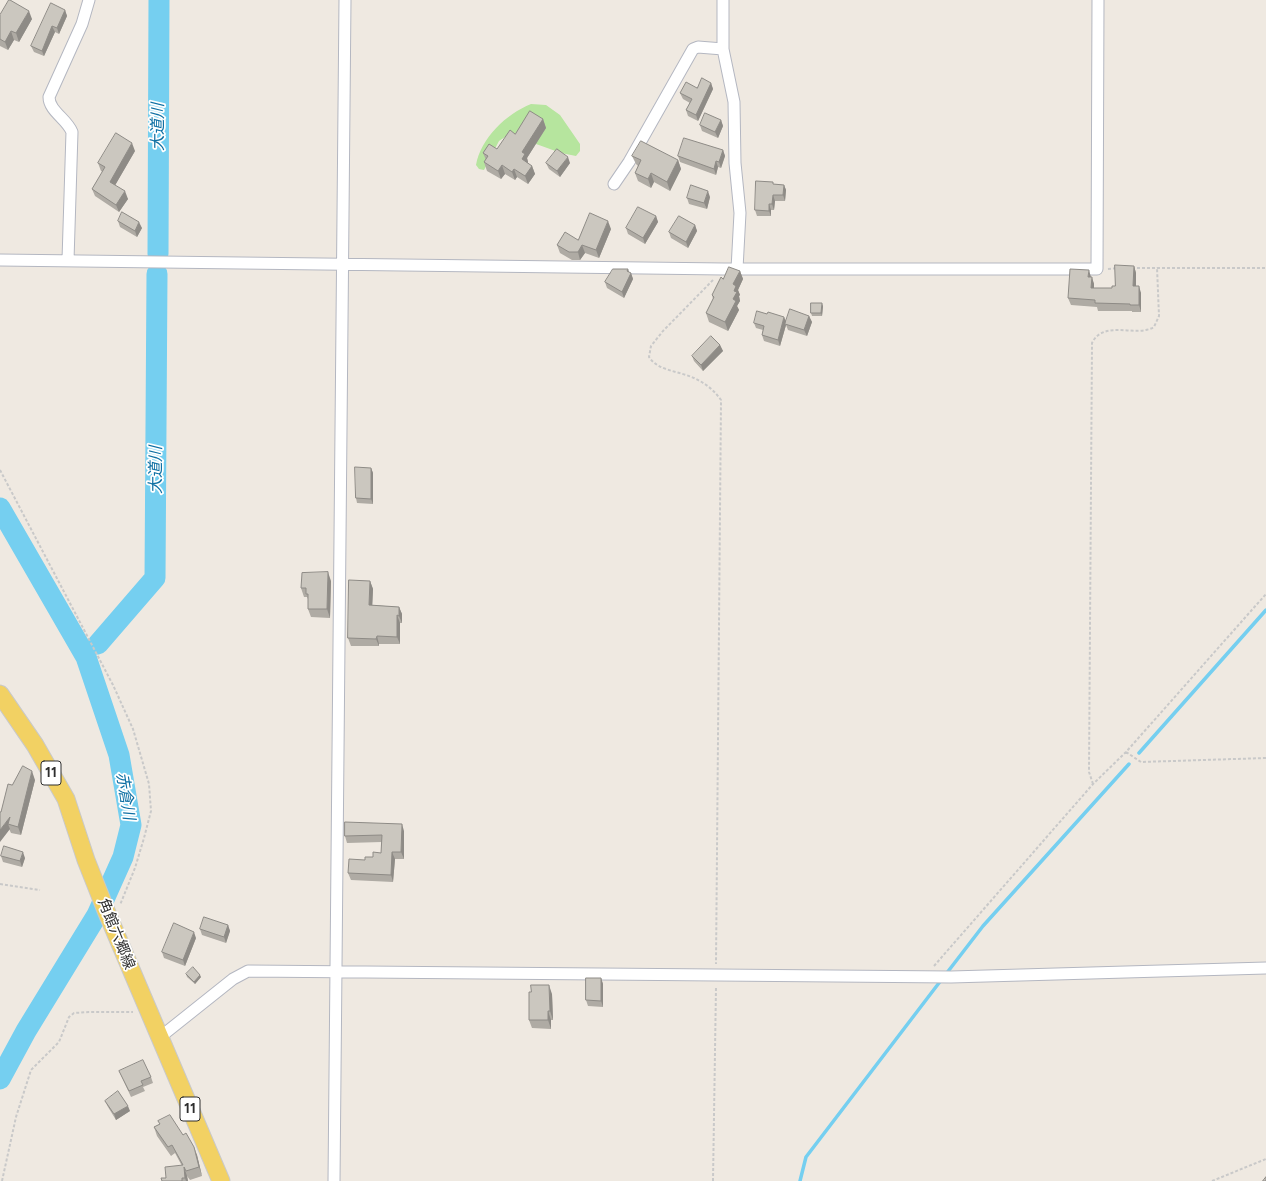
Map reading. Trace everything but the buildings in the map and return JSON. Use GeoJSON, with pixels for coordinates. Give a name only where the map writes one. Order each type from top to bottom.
{"type":"FeatureCollection","features":[{"type":"Feature","properties":{"kind":"main road","name":"角館六郷線"},"geometry":{"type":"LineString","coordinates":[[0,694],[35,746],[66,799],[86,860],[109,918],[221,1181]]}},
{"type":"Feature","properties":{"kind":"street"},"geometry":{"type":"LineString","coordinates":[[68,260],[72,132],[69,125],[52,107],[49,97],[82,24],[89,0]]}},
{"type":"Feature","properties":{"kind":"street"},"geometry":{"type":"LineString","coordinates":[[334,1181],[345,0]]}},
{"type":"Feature","properties":{"kind":"street"},"geometry":{"type":"LineString","coordinates":[[723,0],[723,49],[734,102],[735,155],[740,213],[737,269]]}},
{"type":"Feature","properties":{"kind":"street"},"geometry":{"type":"LineString","coordinates":[[0,260],[724,269],[1097,269],[1098,0]]}},
{"type":"Feature","properties":{"kind":"street"},"geometry":{"type":"LineString","coordinates":[[614,184],[629,162],[693,48],[723,49]]}},
{"type":"Feature","properties":{"kind":"street"},"geometry":{"type":"LineString","coordinates":[[159,1038],[233,979],[248,971],[951,977],[1266,968]]}},
{"type":"Feature","properties":{"kind":"path"},"geometry":{"type":"LineString","coordinates":[[1094,784],[1089,772],[1092,343],[1101,332],[1108,330],[1144,331],[1154,327],[1159,316],[1157,267]]}},
{"type":"Feature","properties":{"kind":"path"},"geometry":{"type":"LineString","coordinates":[[1097,269],[1120,268]]}},
{"type":"Feature","properties":{"kind":"path"},"geometry":{"type":"LineString","coordinates":[[1127,268],[1266,268]]}},
{"type":"Feature","properties":{"kind":"path"},"geometry":{"type":"LineString","coordinates":[[713,1181],[721,400],[714,390],[694,378],[652,362],[649,357],[651,346],[663,331],[724,269]]}},
{"type":"Feature","properties":{"kind":"path"},"geometry":{"type":"LineString","coordinates":[[0,470],[113,685],[134,729],[149,784],[151,811],[144,838],[135,868],[109,918]]}},
{"type":"Feature","properties":{"kind":"path"},"geometry":{"type":"LineString","coordinates":[[929,976],[1094,784],[1126,752],[1266,594]]}},
{"type":"Feature","properties":{"kind":"path"},"geometry":{"type":"LineString","coordinates":[[1126,752],[1141,762],[1266,758]]}},
{"type":"Feature","properties":{"kind":"path"},"geometry":{"type":"LineString","coordinates":[[0,884],[40,890]]}},
{"type":"Feature","properties":{"kind":"path"},"geometry":{"type":"LineString","coordinates":[[2,1181],[16,1117],[31,1070],[59,1042],[70,1017],[74,1014],[89,1012],[148,1012]]}},
{"type":"Feature","properties":{"kind":"path"},"geometry":{"type":"LineString","coordinates":[[1212,1181],[1266,1159]]}},
{"type":"Feature","properties":{"kind":"green space"},"geometry":{"type":"Polygon","coordinates":[[[531,104],[546,105],[560,115],[580,144],[580,151],[576,156],[561,153],[514,136],[505,137],[499,141],[484,170],[479,169],[476,165],[479,155],[489,136],[513,114],[531,104]]]}},
{"type":"Feature","properties":{"kind":"waterway","name":"大道川"},"geometry":{"type":"LineString","coordinates":[[158,254],[159,0]]}},
{"type":"Feature","properties":{"kind":"waterway","name":"大道川"},"geometry":{"type":"LineString","coordinates":[[98,644],[155,578],[157,274]]}},
{"type":"Feature","properties":{"kind":"waterway","name":"赤倉川"},"geometry":{"type":"LineString","coordinates":[[0,508],[86,657],[119,755],[131,825],[123,857],[97,915],[26,1031],[0,1079]]}},
{"type":"Feature","properties":{"kind":"waterway"},"geometry":{"type":"LineString","coordinates":[[1139,753],[1266,610]]}},
{"type":"Feature","properties":{"kind":"waterway"},"geometry":{"type":"LineString","coordinates":[[946,974],[983,926],[1129,764]]}},
{"type":"Feature","properties":{"kind":"waterway"},"geometry":{"type":"LineString","coordinates":[[800,1181],[806,1157],[942,979]]}}]}
